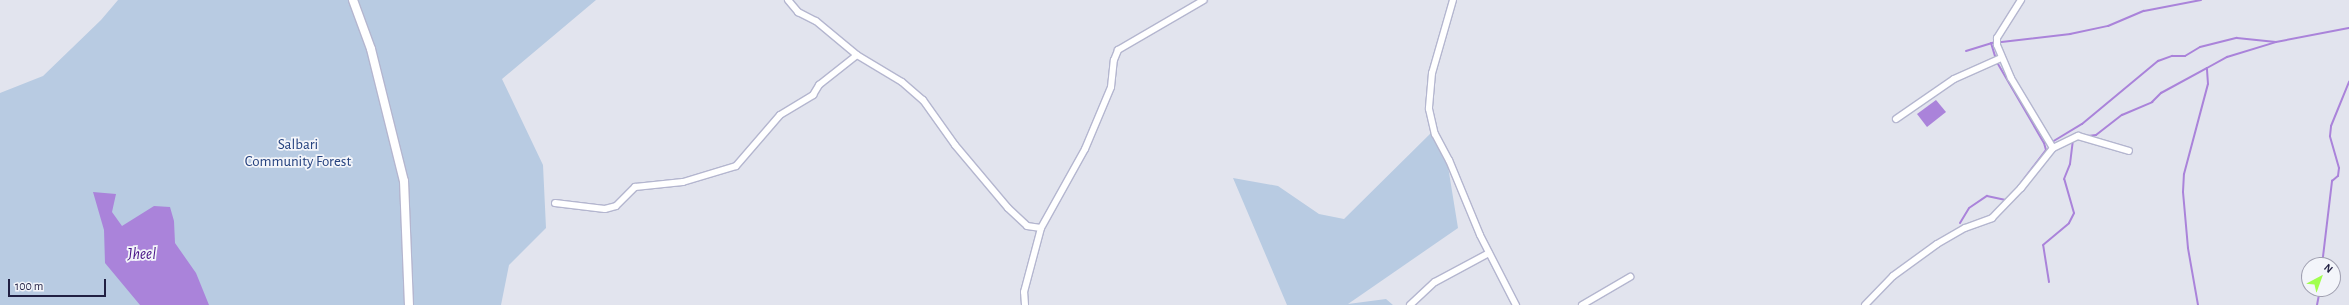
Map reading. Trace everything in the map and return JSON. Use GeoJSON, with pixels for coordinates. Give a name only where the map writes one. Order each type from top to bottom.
{"type":"FeatureCollection","features":[{"type":"Feature","properties":{"kind":"street"},"geometry":{"type":"LineString","coordinates":[[353,0],[370,49],[404,181],[409,305]]}},
{"type":"Feature","properties":{"kind":"street"},"geometry":{"type":"LineString","coordinates":[[788,0],[798,12],[816,21],[857,56],[902,82],[923,100],[956,145],[1008,208],[1027,226],[1041,228]]}},
{"type":"Feature","properties":{"kind":"street"},"geometry":{"type":"LineString","coordinates":[[1025,305],[1024,292],[1041,228],[1088,142],[1111,87],[1114,60],[1118,50],[1130,41],[1204,0]]}},
{"type":"Feature","properties":{"kind":"street"},"geometry":{"type":"LineString","coordinates":[[1453,0],[1432,73],[1429,109],[1435,134],[1449,160],[1489,253],[1516,305]]}},
{"type":"Feature","properties":{"kind":"street"},"geometry":{"type":"LineString","coordinates":[[2022,0],[1997,38],[1997,45],[2002,58],[2053,148]]}},
{"type":"Feature","properties":{"kind":"street"},"geometry":{"type":"LineString","coordinates":[[555,203],[605,209],[616,206],[635,187],[683,182],[736,166],[780,115],[813,95],[819,85],[857,56]]}},
{"type":"Feature","properties":{"kind":"street"},"geometry":{"type":"LineString","coordinates":[[1896,119],[1954,79],[2002,58]]}},
{"type":"Feature","properties":{"kind":"street"},"geometry":{"type":"LineString","coordinates":[[1865,305],[1893,276],[1937,244],[1965,228],[1992,218],[2021,188],[2053,148],[2078,136],[2129,150]]}},
{"type":"Feature","properties":{"kind":"street"},"geometry":{"type":"LineString","coordinates":[[1410,305],[1435,282],[1489,253]]}},
{"type":"Feature","properties":{"kind":"street"},"geometry":{"type":"LineString","coordinates":[[1582,305],[1630,277]]}},
{"type":"Feature","properties":{"kind":"green space","name":"Salbari Community Forest"},"geometry":{"type":"Polygon","coordinates":[[[118,0],[596,0],[502,79],[543,165],[546,228],[509,265],[501,305],[0,305],[0,93],[43,76],[101,20],[118,0]]]}},
{"type":"Feature","properties":{"kind":"green space"},"geometry":{"type":"Polygon","coordinates":[[[1434,130],[1446,154],[1458,228],[1348,304],[1386,299],[1393,305],[1287,305],[1233,178],[1278,186],[1319,214],[1344,219],[1434,130]]]}},
{"type":"Feature","properties":{"kind":"water"},"geometry":{"type":"Polygon","coordinates":[[[1936,100],[1946,112],[1927,127],[1917,114],[1936,100]]]}},
{"type":"Feature","properties":{"kind":"water","name":"Jheel"},"geometry":{"type":"Polygon","coordinates":[[[93,192],[116,194],[112,212],[122,226],[154,206],[170,207],[174,221],[175,243],[196,273],[209,305],[140,305],[105,263],[104,230],[93,192]]]}},
{"type":"Feature","properties":{"kind":"waterway"},"geometry":{"type":"LineString","coordinates":[[1966,51],[1993,43],[2070,34],[2108,26],[2144,11],[2201,0]]}},
{"type":"Feature","properties":{"kind":"waterway"},"geometry":{"type":"LineString","coordinates":[[2198,305],[2188,248],[2183,192],[2184,174],[2208,84],[2207,68],[2227,57],[2276,42],[2349,28]]}},
{"type":"Feature","properties":{"kind":"waterway"},"geometry":{"type":"LineString","coordinates":[[2052,142],[2082,124],[2158,61],[2172,56],[2185,56],[2200,47],[2237,38],[2276,42]]}},
{"type":"Feature","properties":{"kind":"waterway"},"geometry":{"type":"LineString","coordinates":[[1991,43],[1995,56]]}},
{"type":"Feature","properties":{"kind":"waterway"},"geometry":{"type":"LineString","coordinates":[[1998,64],[2044,143]]}},
{"type":"Feature","properties":{"kind":"waterway"},"geometry":{"type":"LineString","coordinates":[[2088,136],[2096,135],[2122,115],[2152,102],[2161,93],[2207,68]]}},
{"type":"Feature","properties":{"kind":"waterway"},"geometry":{"type":"LineString","coordinates":[[2323,257],[2332,181],[2338,176],[2339,168],[2330,136],[2331,126],[2349,82]]}},
{"type":"Feature","properties":{"kind":"waterway"},"geometry":{"type":"LineString","coordinates":[[2017,188],[2046,150],[2044,143],[2048,141]]}},
{"type":"Feature","properties":{"kind":"waterway"},"geometry":{"type":"LineString","coordinates":[[2049,282],[2043,245],[2069,223],[2074,213],[2064,179],[2070,164],[2073,141]]}},
{"type":"Feature","properties":{"kind":"waterway"},"geometry":{"type":"LineString","coordinates":[[1960,223],[1969,208],[1987,196],[2006,200]]}},
{"type":"Feature","properties":{"kind":"waterway"},"geometry":{"type":"LineString","coordinates":[[2317,305],[2318,297]]}}]}
